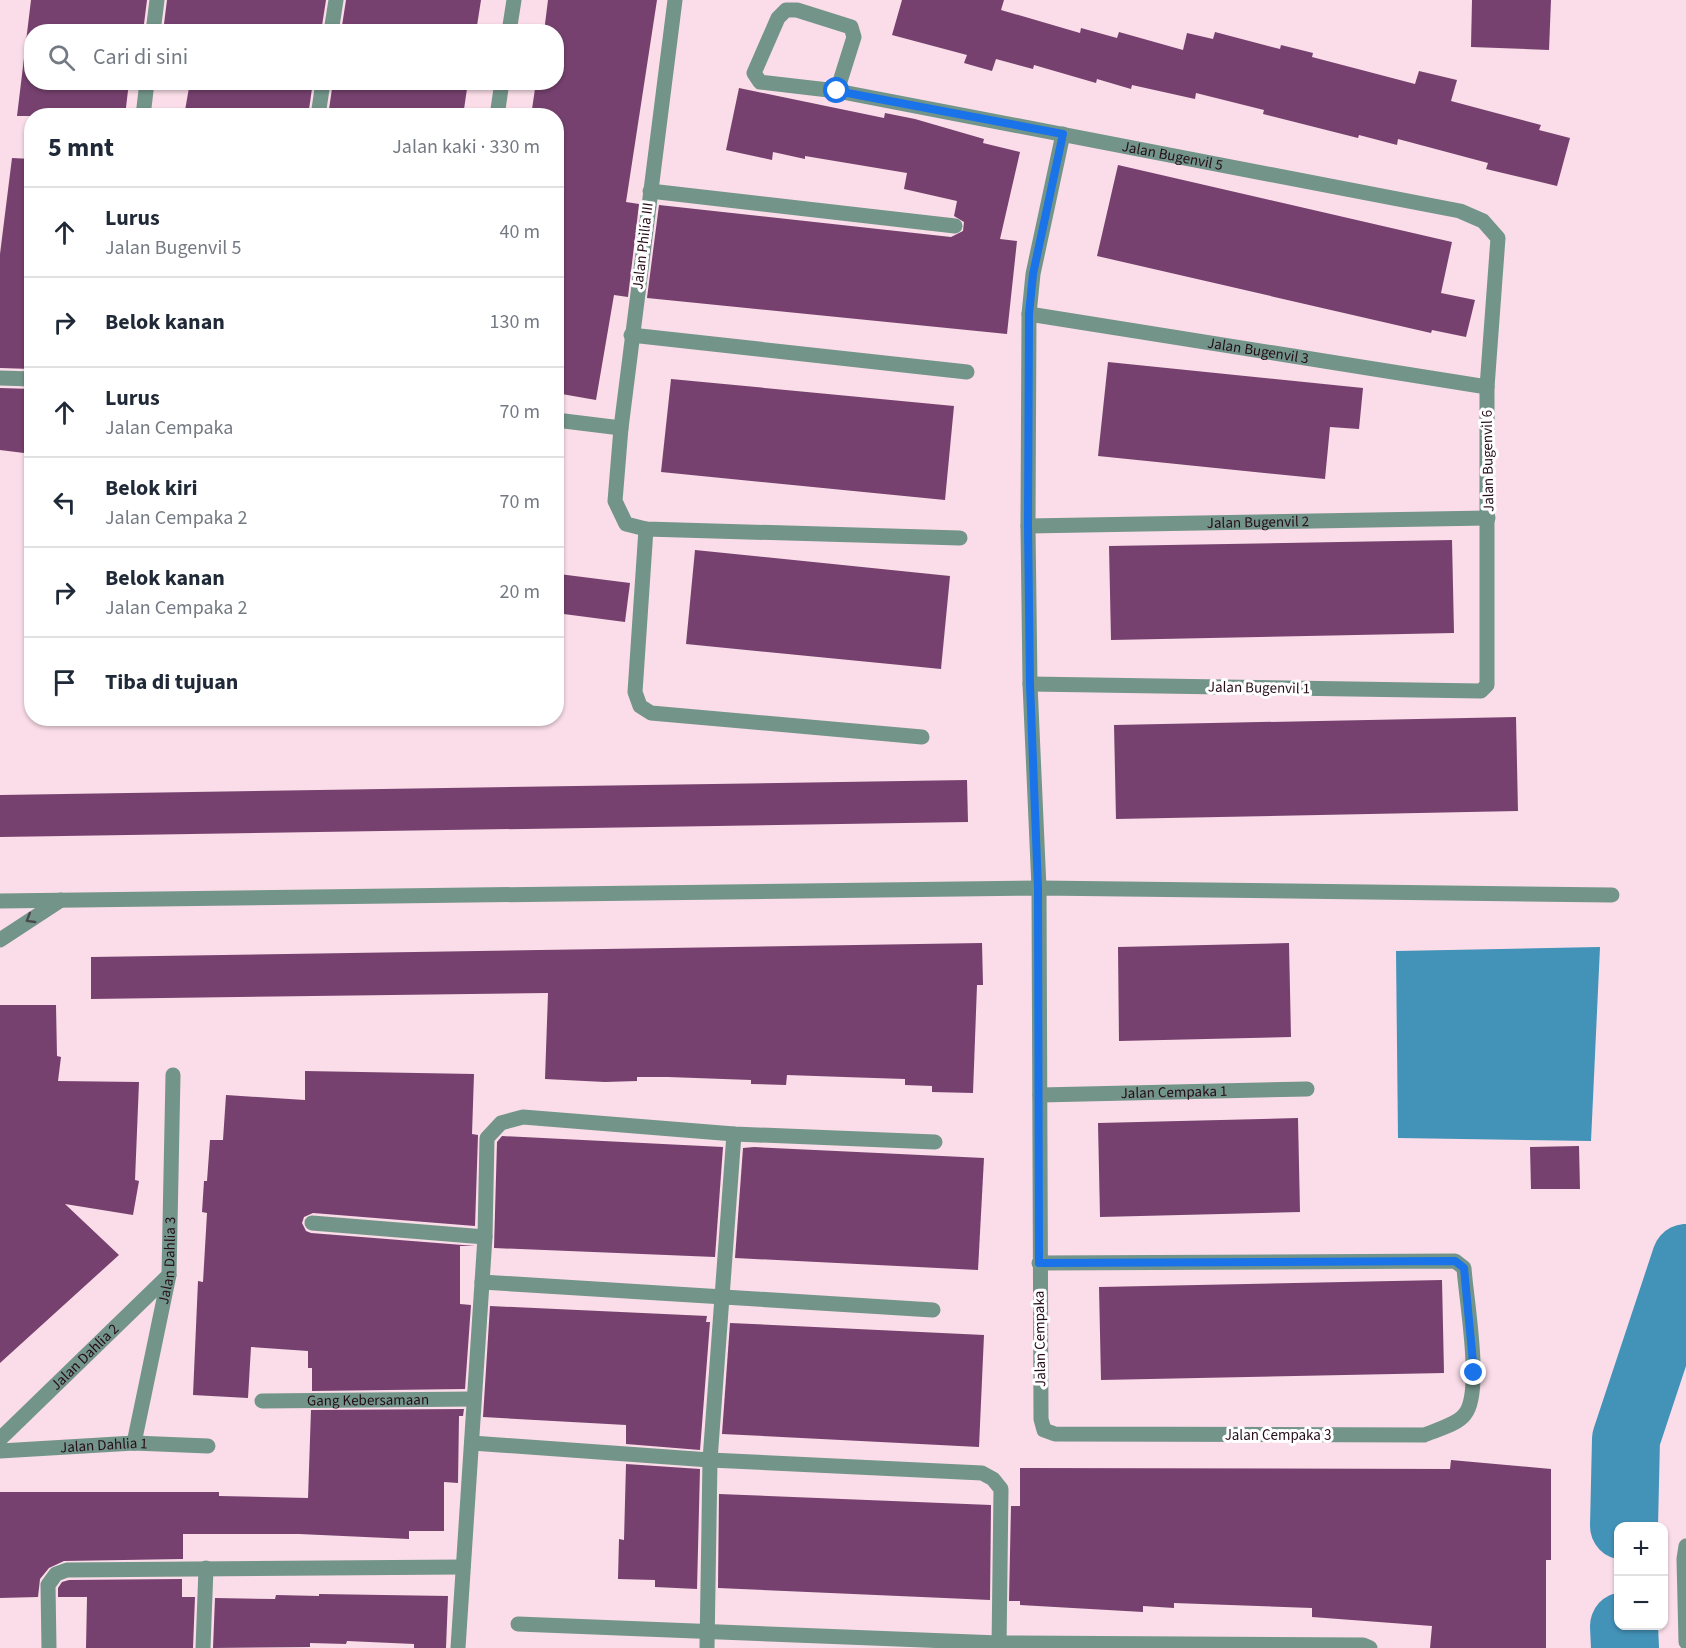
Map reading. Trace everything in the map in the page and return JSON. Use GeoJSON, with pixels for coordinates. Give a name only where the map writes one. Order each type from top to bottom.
{"type":"FeatureCollection","features":[{"type":"Feature","properties":{"kind":"street"},"geometry":{"type":"LineString","coordinates":[[154,24],[157,0]]}},
{"type":"Feature","properties":{"kind":"street"},"geometry":{"type":"LineString","coordinates":[[332,24],[336,0]]}},
{"type":"Feature","properties":{"kind":"street"},"geometry":{"type":"LineString","coordinates":[[510,24],[514,0]]}},
{"type":"Feature","properties":{"kind":"street","name":"Jalan Philia III"},"geometry":{"type":"LineString","coordinates":[[646,529],[626,524],[615,501],[632,335],[675,0]]}},
{"type":"Feature","properties":{"kind":"street","name":"Jalan Bugenvil 5"},"geometry":{"type":"LineString","coordinates":[[837,91],[854,37],[851,27],[797,10],[786,10],[778,18],[754,73],[755,78],[760,82],[837,91],[1460,211],[1483,221],[1498,238]]}},
{"type":"Feature","properties":{"kind":"street"},"geometry":{"type":"LineString","coordinates":[[144,108],[146,90]]}},
{"type":"Feature","properties":{"kind":"street"},"geometry":{"type":"LineString","coordinates":[[319,108],[323,90]]}},
{"type":"Feature","properties":{"kind":"street"},"geometry":{"type":"LineString","coordinates":[[498,108],[501,90]]}},
{"type":"Feature","properties":{"kind":"street","name":"Jalan Cempaka"},"geometry":{"type":"LineString","coordinates":[[1044,1430],[1041,1419],[1039,1263],[1038,888],[1030,684],[1029,314],[1033,274],[1063,134]]}},
{"type":"Feature","properties":{"kind":"street"},"geometry":{"type":"LineString","coordinates":[[650,191],[955,226]]}},
{"type":"Feature","properties":{"kind":"street","name":"Jalan Bugenvil 6"},"geometry":{"type":"LineString","coordinates":[[1487,685],[1487,387],[1498,238]]}},
{"type":"Feature","properties":{"kind":"street","name":"Jalan Bugenvil 3"},"geometry":{"type":"LineString","coordinates":[[1029,314],[1487,387]]}},
{"type":"Feature","properties":{"kind":"street"},"geometry":{"type":"LineString","coordinates":[[632,335],[967,372]]}},
{"type":"Feature","properties":{"kind":"street"},"geometry":{"type":"LineString","coordinates":[[0,378],[24,379]]}},
{"type":"Feature","properties":{"kind":"street"},"geometry":{"type":"LineString","coordinates":[[564,421],[621,428]]}},
{"type":"Feature","properties":{"kind":"street","name":"Jalan Bugenvil 2"},"geometry":{"type":"LineString","coordinates":[[1028,526],[1488,518]]}},
{"type":"Feature","properties":{"kind":"street"},"geometry":{"type":"LineString","coordinates":[[921,737],[651,713],[640,706],[635,692],[646,529],[960,538]]}},
{"type":"Feature","properties":{"kind":"street","name":"Jalan Bugenvil 1"},"geometry":{"type":"LineString","coordinates":[[1030,684],[1472,693],[1481,691],[1487,685]]}},
{"type":"Feature","properties":{"kind":"street"},"geometry":{"type":"LineString","coordinates":[[0,902],[1038,888],[1612,895]]}},
{"type":"Feature","properties":{"kind":"street"},"geometry":{"type":"LineString","coordinates":[[0,940],[61,900]]}},
{"type":"Feature","properties":{"kind":"street","name":"Jalan Dahlia 3"},"geometry":{"type":"LineString","coordinates":[[134,1443],[169,1275],[173,1075]]}},
{"type":"Feature","properties":{"kind":"street","name":"Jalan Cempaka 1"},"geometry":{"type":"LineString","coordinates":[[1040,1095],[1307,1089]]}},
{"type":"Feature","properties":{"kind":"street"},"geometry":{"type":"LineString","coordinates":[[458,1648],[485,1237],[487,1138],[501,1124],[523,1117],[734,1134],[935,1142]]}},
{"type":"Feature","properties":{"kind":"street"},"geometry":{"type":"LineString","coordinates":[[708,1641],[710,1460],[720,1296],[734,1134]]}},
{"type":"Feature","properties":{"kind":"street"},"geometry":{"type":"LineString","coordinates":[[312,1223],[485,1237]]}},
{"type":"Feature","properties":{"kind":"street","name":"Jalan Cempaka 3"},"geometry":{"type":"LineString","coordinates":[[1039,1263],[1455,1261],[1464,1268],[1474,1373],[1474,1395],[1465,1415],[1447,1426],[1424,1435],[1055,1434],[1044,1430]]}},
{"type":"Feature","properties":{"kind":"street","name":"Jalan Dahlia 2"},"geometry":{"type":"LineString","coordinates":[[0,1439],[169,1275]]}},
{"type":"Feature","properties":{"kind":"street"},"geometry":{"type":"LineString","coordinates":[[482,1282],[933,1310]]}},
{"type":"Feature","properties":{"kind":"street","name":"Gang Kebersamaan"},"geometry":{"type":"LineString","coordinates":[[262,1401],[474,1399]]}},
{"type":"Feature","properties":{"kind":"street","name":"Jalan Dahlia 1"},"geometry":{"type":"LineString","coordinates":[[0,1451],[134,1443],[208,1446]]}},
{"type":"Feature","properties":{"kind":"street"},"geometry":{"type":"LineString","coordinates":[[472,1443],[710,1460],[982,1473],[993,1479],[1001,1489],[999,1646]]}},
{"type":"Feature","properties":{"kind":"street"},"geometry":{"type":"LineString","coordinates":[[1685,1555],[1686,1642]]}},
{"type":"Feature","properties":{"kind":"street"},"geometry":{"type":"LineString","coordinates":[[49,1648],[48,1585],[56,1574],[67,1570],[463,1567]]}},
{"type":"Feature","properties":{"kind":"street"},"geometry":{"type":"LineString","coordinates":[[202,1648],[206,1568]]}},
{"type":"Feature","properties":{"kind":"street"},"geometry":{"type":"LineString","coordinates":[[518,1624],[708,1641],[999,1646],[1363,1645],[1370,1648]]}},
{"type":"Feature","properties":{"kind":"water"},"geometry":{"type":"Polygon","coordinates":[[[1600,947],[1591,1141],[1398,1138],[1396,951],[1600,947]]]}},
{"type":"Feature","properties":{"kind":"building"},"geometry":{"type":"Polygon","coordinates":[[[31,0],[147,0],[144,24],[28,24],[31,0]]]}},
{"type":"Feature","properties":{"kind":"building"},"geometry":{"type":"Polygon","coordinates":[[[167,0],[326,0],[322,24],[164,24],[167,0]]]}},
{"type":"Feature","properties":{"kind":"building"},"geometry":{"type":"Polygon","coordinates":[[[346,0],[481,0],[477,24],[342,24],[346,0]]]}},
{"type":"Feature","properties":{"kind":"building"},"geometry":{"type":"Polygon","coordinates":[[[548,0],[657,0],[626,202],[639,204],[628,297],[614,295],[596,400],[564,394],[564,108],[532,108],[535,90],[564,90],[564,24],[545,24],[548,0]]]}},
{"type":"Feature","properties":{"kind":"building"},"geometry":{"type":"Polygon","coordinates":[[[902,0],[1004,0],[1001,10],[1080,33],[1081,28],[1117,38],[1119,32],[1183,50],[1187,33],[1213,39],[1215,32],[1280,49],[1281,45],[1313,53],[1312,57],[1415,84],[1419,71],[1457,80],[1451,101],[1541,125],[1539,130],[1570,138],[1557,186],[1486,169],[1488,163],[1398,139],[1397,145],[1359,135],[1358,138],[1263,114],[1264,110],[1196,93],[1195,99],[1132,85],[1131,89],[1097,79],[1096,83],[1034,65],[1033,69],[996,59],[992,71],[964,63],[967,55],[892,35],[902,0]]]}},
{"type":"Feature","properties":{"kind":"building"},"geometry":{"type":"Polygon","coordinates":[[[1472,0],[1551,0],[1549,50],[1471,47],[1472,0]]]}},
{"type":"Feature","properties":{"kind":"building"},"geometry":{"type":"Polygon","coordinates":[[[24,58],[24,90],[128,90],[126,108],[24,108],[24,116],[17,116],[24,58]]]}},
{"type":"Feature","properties":{"kind":"building"},"geometry":{"type":"Polygon","coordinates":[[[739,88],[884,118],[885,113],[915,119],[984,139],[983,143],[1020,152],[1000,239],[1017,241],[1007,334],[647,298],[659,205],[951,237],[963,231],[964,222],[954,216],[957,201],[904,189],[907,173],[805,156],[805,159],[773,152],[772,160],[726,150],[739,88]]]}},
{"type":"Feature","properties":{"kind":"building"},"geometry":{"type":"Polygon","coordinates":[[[189,90],[312,90],[309,108],[185,108],[189,90]]]}},
{"type":"Feature","properties":{"kind":"building"},"geometry":{"type":"Polygon","coordinates":[[[332,90],[467,90],[464,108],[329,108],[332,90]]]}},
{"type":"Feature","properties":{"kind":"building"},"geometry":{"type":"Polygon","coordinates":[[[12,158],[24,159],[24,369],[0,368],[0,254],[12,158]]]}},
{"type":"Feature","properties":{"kind":"building"},"geometry":{"type":"Polygon","coordinates":[[[1118,165],[1452,242],[1441,293],[1475,300],[1466,337],[1432,330],[1431,333],[1097,256],[1118,165]]]}},
{"type":"Feature","properties":{"kind":"building"},"geometry":{"type":"Polygon","coordinates":[[[1108,362],[1363,388],[1359,429],[1330,427],[1325,479],[1098,456],[1108,362]]]}},
{"type":"Feature","properties":{"kind":"building"},"geometry":{"type":"Polygon","coordinates":[[[671,379],[954,406],[945,500],[661,472],[671,379]]]}},
{"type":"Feature","properties":{"kind":"building"},"geometry":{"type":"Polygon","coordinates":[[[0,388],[24,389],[24,453],[0,450],[0,388]]]}},
{"type":"Feature","properties":{"kind":"building"},"geometry":{"type":"Polygon","coordinates":[[[1452,540],[1454,633],[1111,640],[1109,546],[1452,540]]]}},
{"type":"Feature","properties":{"kind":"building"},"geometry":{"type":"Polygon","coordinates":[[[695,550],[950,576],[941,669],[686,644],[695,550]]]}},
{"type":"Feature","properties":{"kind":"building"},"geometry":{"type":"Polygon","coordinates":[[[564,575],[630,583],[625,622],[564,614],[564,575]]]}},
{"type":"Feature","properties":{"kind":"building"},"geometry":{"type":"Polygon","coordinates":[[[1516,717],[1518,811],[1116,819],[1114,725],[1516,717]]]}},
{"type":"Feature","properties":{"kind":"building"},"geometry":{"type":"Polygon","coordinates":[[[967,780],[968,822],[0,837],[0,795],[967,780]]]}},
{"type":"Feature","properties":{"kind":"building"},"geometry":{"type":"Polygon","coordinates":[[[982,943],[983,985],[977,985],[973,1093],[932,1092],[932,1086],[905,1085],[905,1079],[787,1075],[786,1085],[751,1084],[751,1080],[668,1077],[637,1077],[637,1081],[605,1082],[545,1079],[548,993],[91,999],[91,957],[982,943]]]}},
{"type":"Feature","properties":{"kind":"building"},"geometry":{"type":"Polygon","coordinates":[[[1289,943],[1291,1037],[1119,1041],[1118,947],[1289,943]]]}},
{"type":"Feature","properties":{"kind":"building"},"geometry":{"type":"Polygon","coordinates":[[[0,1005],[56,1005],[57,1056],[61,1057],[58,1081],[139,1082],[135,1180],[139,1181],[133,1215],[65,1204],[119,1255],[0,1363],[0,1005]]]}},
{"type":"Feature","properties":{"kind":"building"},"geometry":{"type":"Polygon","coordinates":[[[305,1071],[474,1074],[472,1134],[478,1135],[475,1226],[313,1213],[304,1217],[302,1223],[306,1231],[311,1233],[475,1246],[460,1246],[460,1304],[471,1305],[465,1389],[312,1391],[312,1368],[308,1368],[308,1351],[251,1347],[248,1398],[193,1395],[198,1281],[203,1282],[207,1213],[202,1212],[204,1181],[207,1181],[210,1140],[223,1140],[226,1095],[305,1100],[305,1071]]]}},
{"type":"Feature","properties":{"kind":"building"},"geometry":{"type":"Polygon","coordinates":[[[1298,1118],[1300,1212],[1100,1217],[1098,1123],[1298,1118]]]}},
{"type":"Feature","properties":{"kind":"building"},"geometry":{"type":"Polygon","coordinates":[[[502,1136],[723,1147],[715,1257],[494,1248],[497,1142],[502,1136]]]}},
{"type":"Feature","properties":{"kind":"building"},"geometry":{"type":"Polygon","coordinates":[[[1579,1146],[1580,1189],[1531,1189],[1530,1147],[1579,1146]]]}},
{"type":"Feature","properties":{"kind":"building"},"geometry":{"type":"Polygon","coordinates":[[[743,1148],[984,1158],[978,1270],[735,1258],[743,1148]]]}},
{"type":"Feature","properties":{"kind":"building"},"geometry":{"type":"Polygon","coordinates":[[[1442,1280],[1444,1373],[1101,1380],[1099,1287],[1442,1280]]]}},
{"type":"Feature","properties":{"kind":"building"},"geometry":{"type":"Polygon","coordinates":[[[490,1306],[707,1316],[706,1322],[710,1322],[700,1450],[626,1444],[626,1425],[483,1417],[490,1306]]]}},
{"type":"Feature","properties":{"kind":"building"},"geometry":{"type":"Polygon","coordinates":[[[730,1323],[984,1335],[979,1447],[722,1434],[730,1323]]]}},
{"type":"Feature","properties":{"kind":"building"},"geometry":{"type":"Polygon","coordinates":[[[464,1409],[463,1416],[459,1416],[458,1483],[444,1482],[444,1531],[409,1531],[409,1539],[299,1534],[183,1534],[183,1559],[64,1561],[49,1568],[40,1579],[38,1597],[0,1598],[0,1492],[219,1492],[219,1496],[308,1498],[311,1410],[464,1409]]]}},
{"type":"Feature","properties":{"kind":"building"},"geometry":{"type":"Polygon","coordinates":[[[1451,1460],[1551,1469],[1551,1560],[1546,1560],[1546,1648],[1430,1648],[1432,1626],[1312,1617],[1312,1608],[1174,1603],[1174,1608],[1143,1606],[1143,1612],[1020,1605],[1020,1601],[1009,1601],[1011,1506],[1020,1506],[1020,1468],[1450,1469],[1451,1460]]]}},
{"type":"Feature","properties":{"kind":"building"},"geometry":{"type":"Polygon","coordinates":[[[626,1464],[700,1469],[697,1589],[655,1587],[655,1580],[618,1579],[619,1539],[624,1540],[626,1464]]]}},
{"type":"Feature","properties":{"kind":"building"},"geometry":{"type":"Polygon","coordinates":[[[719,1494],[991,1505],[990,1600],[718,1588],[719,1494]]]}},
{"type":"Feature","properties":{"kind":"building"},"geometry":{"type":"Polygon","coordinates":[[[182,1579],[182,1597],[195,1597],[193,1648],[86,1648],[87,1597],[58,1597],[58,1588],[62,1582],[69,1580],[182,1579]]]}},
{"type":"Feature","properties":{"kind":"building"},"geometry":{"type":"Polygon","coordinates":[[[319,1594],[448,1596],[446,1648],[414,1648],[414,1644],[347,1641],[346,1644],[310,1643],[310,1647],[213,1648],[215,1598],[275,1599],[276,1595],[319,1596],[319,1594]]]}},
{"type":"Feature","properties":{"kind":"waterway"},"geometry":{"type":"LineString","coordinates":[[1624,1522],[1626,1439],[1686,1258]]}},
{"type":"Feature","properties":{"kind":"waterway"},"geometry":{"type":"LineString","coordinates":[[1624,1630],[1625,1648]]}},
{"type":"Feature","properties":{"kind":"route"},"geometry":{"type":"LineString","coordinates":[[837,91],[1063,134],[1033,274],[1029,314],[1028,526],[1030,684],[1038,888],[1039,1263],[1444,1259],[1455,1261],[1464,1268],[1474,1373]]}}]}
